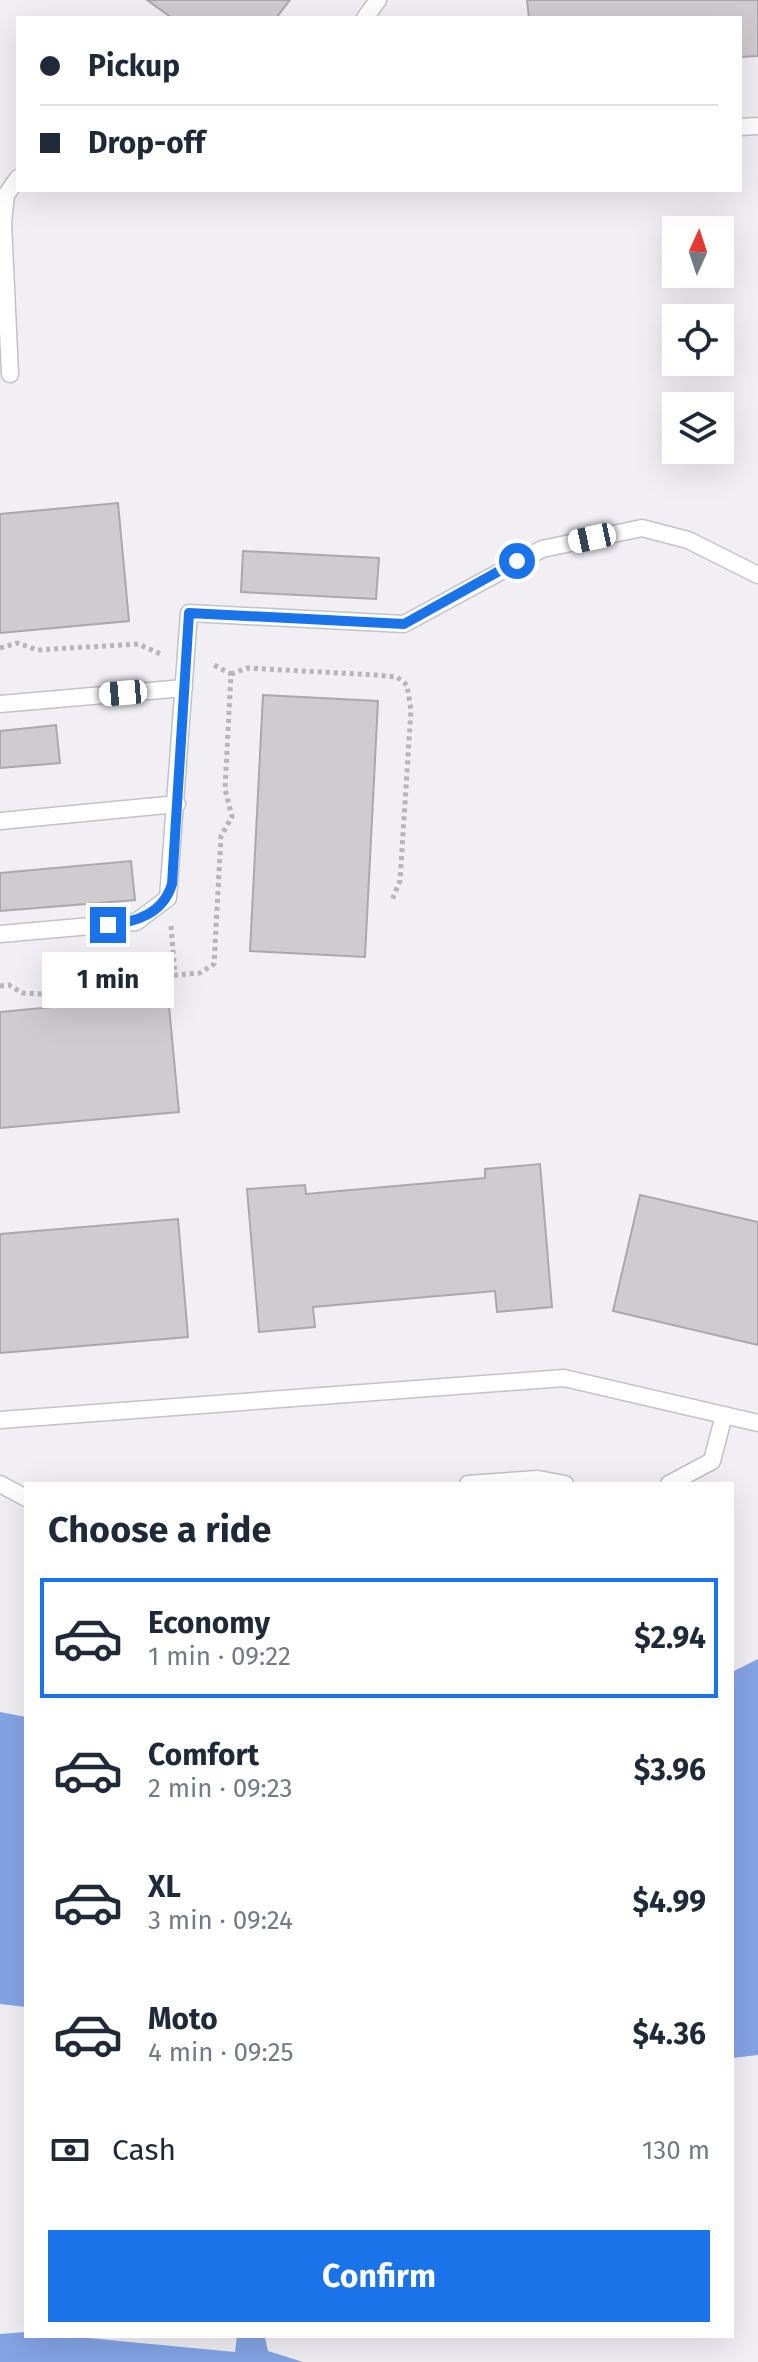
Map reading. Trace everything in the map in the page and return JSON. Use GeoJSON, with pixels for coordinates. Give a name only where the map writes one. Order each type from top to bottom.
{"type":"FeatureCollection","features":[{"type":"Feature","properties":{"kind":"lane"},"geometry":{"type":"LineString","coordinates":[[10,374],[3,223],[6,195],[16,181]]}},
{"type":"Feature","properties":{"kind":"lane"},"geometry":{"type":"LineString","coordinates":[[0,934],[136,922],[168,898],[189,613],[404,624],[542,549],[642,528],[688,540],[758,575]]}},
{"type":"Feature","properties":{"kind":"lane"},"geometry":{"type":"LineString","coordinates":[[0,704],[184,688]]}},
{"type":"Feature","properties":{"kind":"lane"},"geometry":{"type":"LineString","coordinates":[[0,821],[177,804]]}},
{"type":"Feature","properties":{"kind":"lane"},"geometry":{"type":"LineString","coordinates":[[0,1420],[564,1378],[758,1423]]}},
{"type":"Feature","properties":{"kind":"lane"},"geometry":{"type":"LineString","coordinates":[[673,1482],[712,1461],[724,1415]]}},
{"type":"Feature","properties":{"kind":"lane"},"geometry":{"type":"LineString","coordinates":[[496,1482],[538,1479],[554,1482]]}},
{"type":"Feature","properties":{"kind":"lane"},"geometry":{"type":"LineString","coordinates":[[0,1484],[24,1497]]}},
{"type":"Feature","properties":{"kind":"path"},"geometry":{"type":"LineString","coordinates":[[0,648],[17,643],[38,650],[138,644],[157,655],[186,657],[209,663],[231,674],[247,668],[397,677],[407,685],[411,710],[400,881],[392,900]]}},
{"type":"Feature","properties":{"kind":"path"},"geometry":{"type":"LineString","coordinates":[[0,986],[9,985],[22,993],[42,994],[64,982],[200,973],[214,964],[221,836],[232,817],[225,789],[231,674]]}},
{"type":"Feature","properties":{"kind":"path"},"geometry":{"type":"LineString","coordinates":[[168,898],[175,975]]}},
{"type":"Feature","properties":{"kind":"water"},"geometry":{"type":"Polygon","coordinates":[[[758,1659],[758,2055],[734,2058],[734,1671],[758,1659]]]}},
{"type":"Feature","properties":{"kind":"water"},"geometry":{"type":"Polygon","coordinates":[[[0,1712],[24,1717],[24,2007],[0,2004],[0,1712]]]}},
{"type":"Feature","properties":{"kind":"water"},"geometry":{"type":"Polygon","coordinates":[[[24,2332],[24,2338],[88,2338],[235,2352],[237,2338],[265,2338],[268,2351],[303,2362],[0,2362],[0,2334],[24,2332]]]}},
{"type":"Feature","properties":{"kind":"building"},"geometry":{"type":"Polygon","coordinates":[[[147,0],[290,0],[278,16],[169,16],[147,0]]]}},
{"type":"Feature","properties":{"kind":"building"},"geometry":{"type":"Polygon","coordinates":[[[527,0],[758,0],[758,56],[742,57],[742,16],[529,16],[527,0]]]}},
{"type":"Feature","properties":{"kind":"building"},"geometry":{"type":"Polygon","coordinates":[[[118,503],[129,621],[0,633],[0,514],[118,503]]]}},
{"type":"Feature","properties":{"kind":"building"},"geometry":{"type":"Polygon","coordinates":[[[243,551],[379,558],[376,599],[241,592],[243,551]]]}},
{"type":"Feature","properties":{"kind":"building"},"geometry":{"type":"Polygon","coordinates":[[[263,695],[378,701],[365,957],[250,951],[263,695]]]}},
{"type":"Feature","properties":{"kind":"building"},"geometry":{"type":"Polygon","coordinates":[[[56,725],[60,763],[0,768],[0,731],[56,725]]]}},
{"type":"Feature","properties":{"kind":"building"},"geometry":{"type":"Polygon","coordinates":[[[131,861],[135,900],[0,911],[0,873],[131,861]]]}},
{"type":"Feature","properties":{"kind":"building"},"geometry":{"type":"Polygon","coordinates":[[[168,996],[179,1112],[0,1128],[0,1012],[168,996]]]}},
{"type":"Feature","properties":{"kind":"building"},"geometry":{"type":"Polygon","coordinates":[[[540,1164],[552,1307],[497,1312],[495,1291],[313,1307],[315,1327],[259,1332],[247,1189],[305,1185],[306,1194],[485,1178],[485,1169],[540,1164]]]}},
{"type":"Feature","properties":{"kind":"building"},"geometry":{"type":"Polygon","coordinates":[[[640,1195],[758,1222],[758,1345],[613,1311],[640,1195]]]}},
{"type":"Feature","properties":{"kind":"building"},"geometry":{"type":"Polygon","coordinates":[[[178,1219],[188,1337],[0,1353],[0,1234],[178,1219]]]}},
{"type":"Feature","properties":{"kind":"route"},"geometry":{"type":"LineString","coordinates":[[108,925],[136,922],[168,898],[172,884],[189,613],[404,624],[517,561]]}}]}
